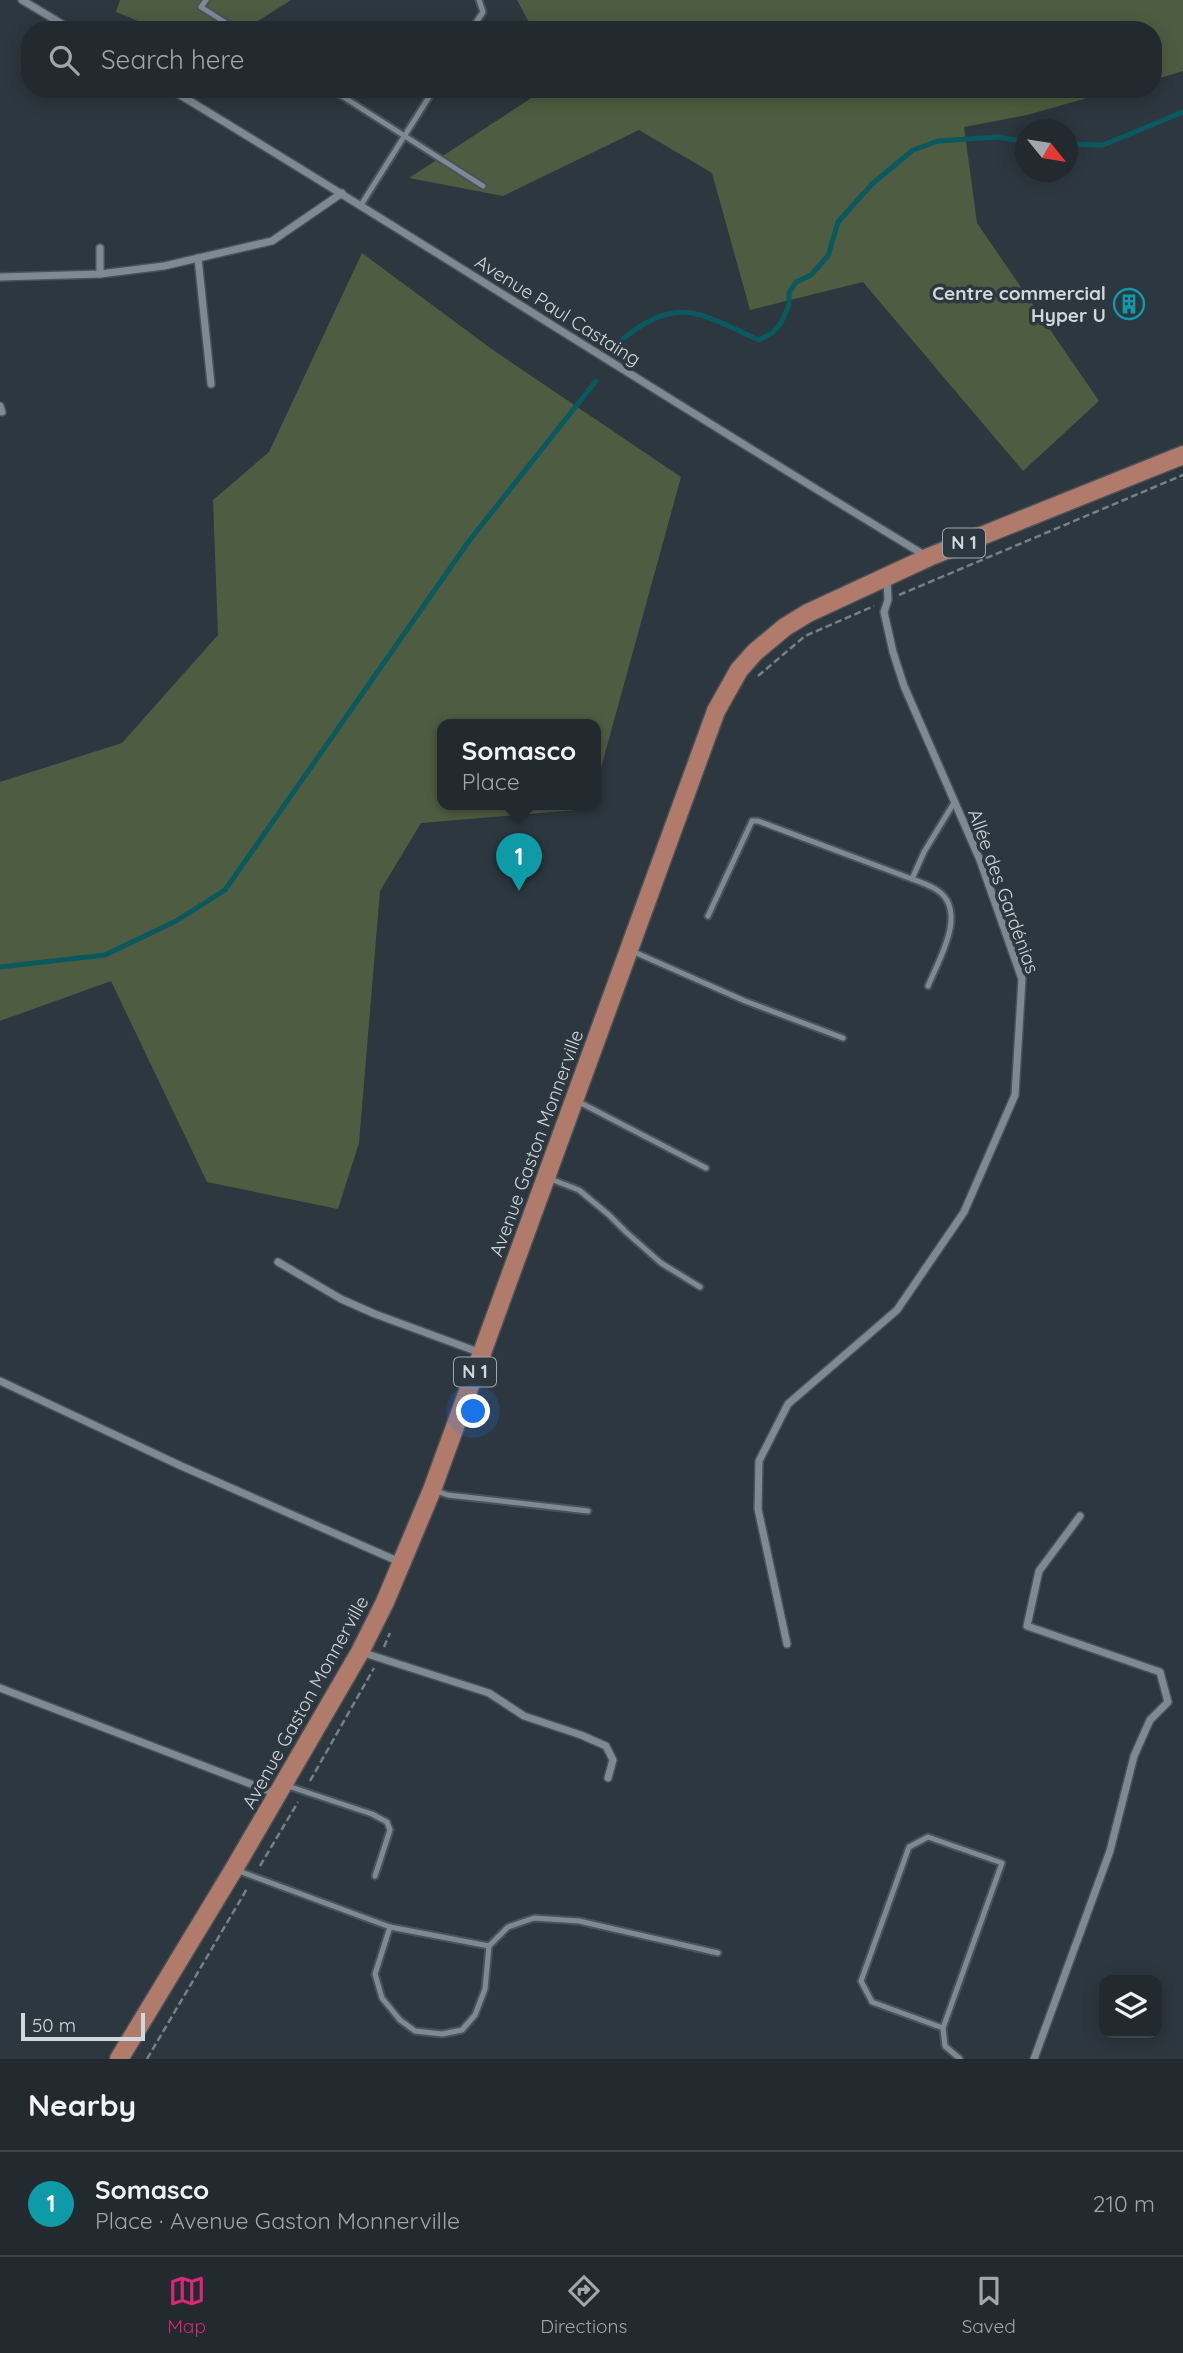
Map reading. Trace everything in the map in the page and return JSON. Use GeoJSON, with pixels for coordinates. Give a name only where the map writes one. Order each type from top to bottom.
{"type":"FeatureCollection","features":[{"type":"Feature","properties":{"kind":"main road","name":"Avenue Gaston Monnerville"},"geometry":{"type":"LineString","coordinates":[[120,2059],[360,1652],[402,1563],[432,1490],[716,711],[739,670],[755,652],[785,627],[808,613],[929,557],[1183,455]]}},
{"type":"Feature","properties":{"kind":"street"},"geometry":{"type":"LineString","coordinates":[[22,0],[57,21]]}},
{"type":"Feature","properties":{"kind":"street","name":"Avenue Paul Castaing"},"geometry":{"type":"LineString","coordinates":[[185,98],[342,193],[744,446],[929,557]]}},
{"type":"Feature","properties":{"kind":"street"},"geometry":{"type":"LineString","coordinates":[[0,277],[100,274],[164,266],[272,241],[342,193]]}},
{"type":"Feature","properties":{"kind":"street"},"geometry":{"type":"LineString","coordinates":[[100,248],[100,274]]}},
{"type":"Feature","properties":{"kind":"street"},"geometry":{"type":"LineString","coordinates":[[198,258],[212,384]]}},
{"type":"Feature","properties":{"kind":"street","name":"Allée des Gardénias"},"geometry":{"type":"LineString","coordinates":[[787,1644],[758,1509],[759,1461],[788,1404],[897,1310],[964,1212],[1015,1095],[1022,979],[980,860],[917,718],[893,652],[884,612],[888,600],[887,577]]}},
{"type":"Feature","properties":{"kind":"street"},"geometry":{"type":"LineString","coordinates":[[278,1262],[360,1308],[482,1353]]}},
{"type":"Feature","properties":{"kind":"street"},"geometry":{"type":"LineString","coordinates":[[0,1381],[85,1422],[402,1563]]}},
{"type":"Feature","properties":{"kind":"street"},"geometry":{"type":"LineString","coordinates":[[1034,2059],[1110,1851],[1134,1756],[1150,1720],[1168,1702],[1160,1672],[1027,1626],[1039,1571],[1080,1516]]}},
{"type":"Feature","properties":{"kind":"street"},"geometry":{"type":"LineString","coordinates":[[360,1652],[489,1693],[524,1716],[606,1746],[613,1760],[608,1778]]}},
{"type":"Feature","properties":{"kind":"street"},"geometry":{"type":"LineString","coordinates":[[0,1688],[280,1789]]}},
{"type":"Feature","properties":{"kind":"lane"},"geometry":{"type":"LineString","coordinates":[[206,0],[201,7],[223,21]]}},
{"type":"Feature","properties":{"kind":"lane"},"geometry":{"type":"LineString","coordinates":[[476,21],[482,12],[479,0]]}},
{"type":"Feature","properties":{"kind":"lane"},"geometry":{"type":"LineString","coordinates":[[345,98],[484,186]]}},
{"type":"Feature","properties":{"kind":"lane"},"geometry":{"type":"LineString","coordinates":[[361,205],[428,98]]}},
{"type":"Feature","properties":{"kind":"lane"},"geometry":{"type":"LineString","coordinates":[[912,879],[924,852],[955,801]]}},
{"type":"Feature","properties":{"kind":"lane"},"geometry":{"type":"LineString","coordinates":[[708,916],[752,821],[758,821],[940,891],[952,913],[951,930],[928,986]]}},
{"type":"Feature","properties":{"kind":"lane"},"geometry":{"type":"LineString","coordinates":[[629,950],[746,1001],[843,1038]]}},
{"type":"Feature","properties":{"kind":"lane"},"geometry":{"type":"LineString","coordinates":[[574,1100],[706,1168]]}},
{"type":"Feature","properties":{"kind":"lane"},"geometry":{"type":"LineString","coordinates":[[546,1177],[579,1190],[661,1263],[700,1287]]}},
{"type":"Feature","properties":{"kind":"lane"},"geometry":{"type":"LineString","coordinates":[[432,1490],[448,1495],[589,1511]]}},
{"type":"Feature","properties":{"kind":"lane"},"geometry":{"type":"LineString","coordinates":[[280,1789],[372,1814],[387,1822],[390,1830],[375,1876]]}},
{"type":"Feature","properties":{"kind":"lane"},"geometry":{"type":"LineString","coordinates":[[943,2028],[872,2002],[861,1982],[909,1847],[928,1837],[1002,1863],[943,2028],[945,2046],[960,2059]]}},
{"type":"Feature","properties":{"kind":"lane"},"geometry":{"type":"LineString","coordinates":[[234,1869],[390,1927],[489,1946]]}},
{"type":"Feature","properties":{"kind":"lane"},"geometry":{"type":"LineString","coordinates":[[390,1927],[375,1974],[382,1998],[400,2020],[415,2031],[442,2034],[462,2030],[475,2015],[485,1989],[489,1946],[508,1927],[534,1918],[579,1921],[718,1953]]}},
{"type":"Feature","properties":{"kind":"green space"},"geometry":{"type":"Polygon","coordinates":[[[120,0],[291,0],[258,21],[138,21],[116,12],[120,0]]]}},
{"type":"Feature","properties":{"kind":"green space"},"geometry":{"type":"Polygon","coordinates":[[[517,0],[1183,0],[1183,71],[1162,77],[1162,21],[528,21],[517,0]]]}},
{"type":"Feature","properties":{"kind":"green space"},"geometry":{"type":"Polygon","coordinates":[[[531,98],[1087,98],[1027,115],[964,127],[977,223],[1099,401],[1023,471],[863,282],[750,310],[712,173],[639,130],[503,196],[409,178],[531,98]]]}},
{"type":"Feature","properties":{"kind":"green space"},"geometry":{"type":"Polygon","coordinates":[[[362,253],[493,350],[681,477],[601,768],[601,719],[437,719],[437,810],[577,810],[421,823],[380,891],[359,1143],[338,1209],[207,1182],[111,981],[0,1021],[0,782],[122,743],[218,635],[213,500],[269,452],[362,253]]]}},
{"type":"Feature","properties":{"kind":"waterway"},"geometry":{"type":"LineString","coordinates":[[1078,144],[1103,145],[1183,112]]}},
{"type":"Feature","properties":{"kind":"waterway"},"geometry":{"type":"LineString","coordinates":[[619,342],[657,317],[688,312],[759,340],[772,333],[781,323],[789,305],[789,293],[796,282],[811,275],[828,256],[838,222],[872,184],[913,150],[938,141],[998,137],[1015,140]]}},
{"type":"Feature","properties":{"kind":"waterway"},"geometry":{"type":"LineString","coordinates":[[0,967],[105,955],[176,921],[225,890],[469,541],[596,381]]}},
{"type":"Feature","properties":{"kind":"place","name":"Centre commercial Hyper U"},"geometry":{"type":"Point","coordinates":[1129,304]}},
{"type":"Feature","properties":{"kind":"place","name":"Somasco"},"geometry":{"type":"Point","coordinates":[519,891]}}]}
